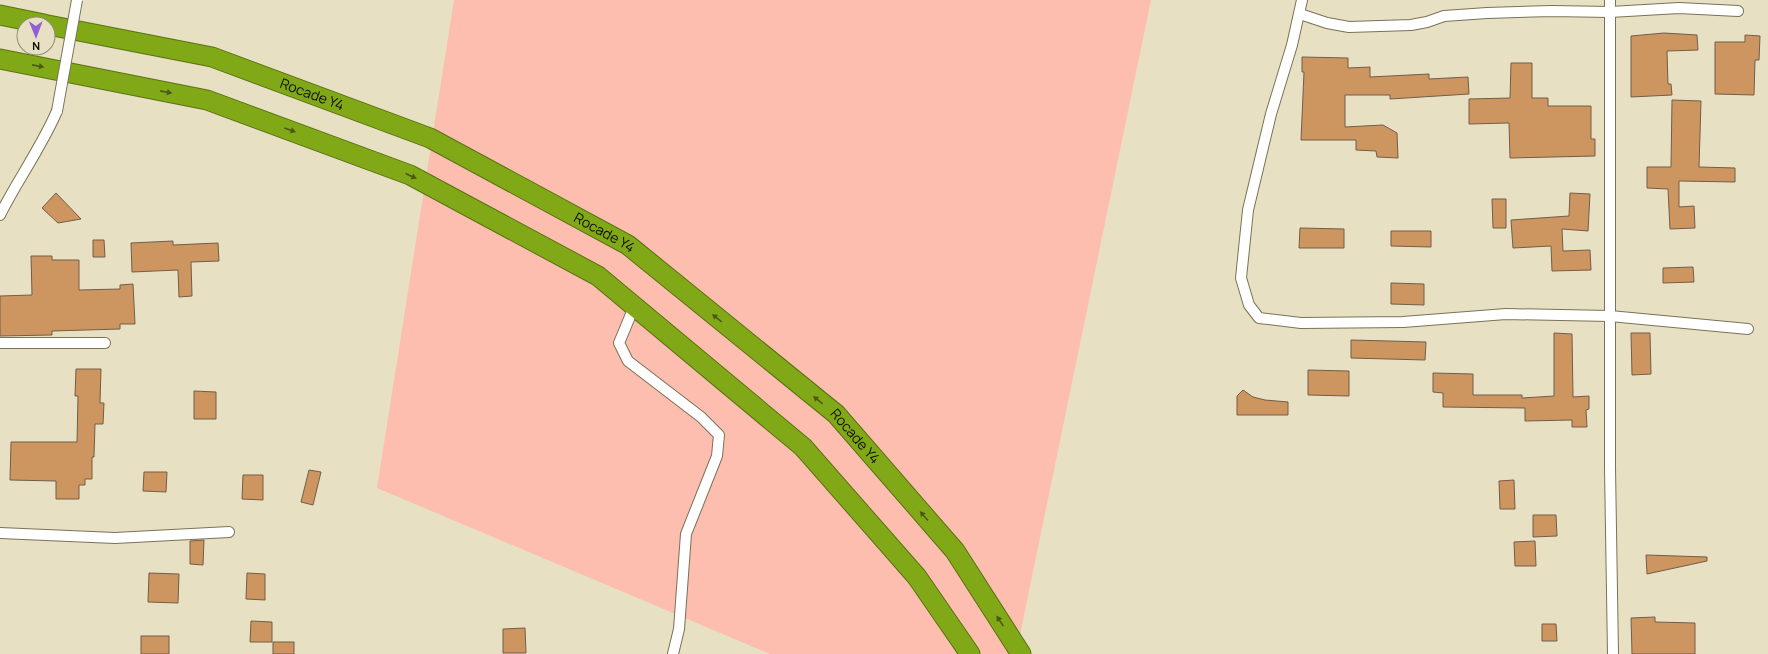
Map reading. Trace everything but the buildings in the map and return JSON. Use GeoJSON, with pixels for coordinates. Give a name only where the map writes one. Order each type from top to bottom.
{"type":"FeatureCollection","features":[{"type":"Feature","properties":{"kind":"highway"},"geometry":{"type":"LineString","coordinates":[[0,15],[16,18]]}},
{"type":"Feature","properties":{"kind":"highway","name":"Rocade Y4"},"geometry":{"type":"LineString","coordinates":[[56,27],[212,57],[430,138],[628,245],[836,414],[955,551],[1021,654]]}},
{"type":"Feature","properties":{"kind":"highway"},"geometry":{"type":"LineString","coordinates":[[0,59],[207,100],[410,175],[598,276],[803,447],[917,577],[970,654]]}},
{"type":"Feature","properties":{"kind":"street"},"geometry":{"type":"LineString","coordinates":[[0,215],[11,193],[45,138],[57,111],[77,0]]}},
{"type":"Feature","properties":{"kind":"street"},"geometry":{"type":"LineString","coordinates":[[1302,0],[1300,14],[1271,114],[1248,210],[1241,278],[1249,305],[1259,318],[1301,323],[1395,322],[1506,314],[1610,316],[1748,329]]}},
{"type":"Feature","properties":{"kind":"street"},"geometry":{"type":"LineString","coordinates":[[1610,0],[1610,468],[1613,654]]}},
{"type":"Feature","properties":{"kind":"street"},"geometry":{"type":"LineString","coordinates":[[1300,14],[1327,23],[1349,28],[1411,25],[1427,22],[1444,16],[1487,12],[1610,12],[1679,8],[1738,11]]}},
{"type":"Feature","properties":{"kind":"street"},"geometry":{"type":"LineString","coordinates":[[634,306],[619,343],[628,361],[701,417],[719,435],[717,456],[686,534],[679,629],[673,654]]}},
{"type":"Feature","properties":{"kind":"street"},"geometry":{"type":"LineString","coordinates":[[0,343],[105,343]]}},
{"type":"Feature","properties":{"kind":"street"},"geometry":{"type":"LineString","coordinates":[[0,534],[115,538],[229,532]]}},
{"type":"Feature","properties":{"kind":"shaded area"},"geometry":{"type":"Polygon","coordinates":[[[454,0],[1151,0],[1016,654],[770,654],[377,488],[454,0]]]}}]}
